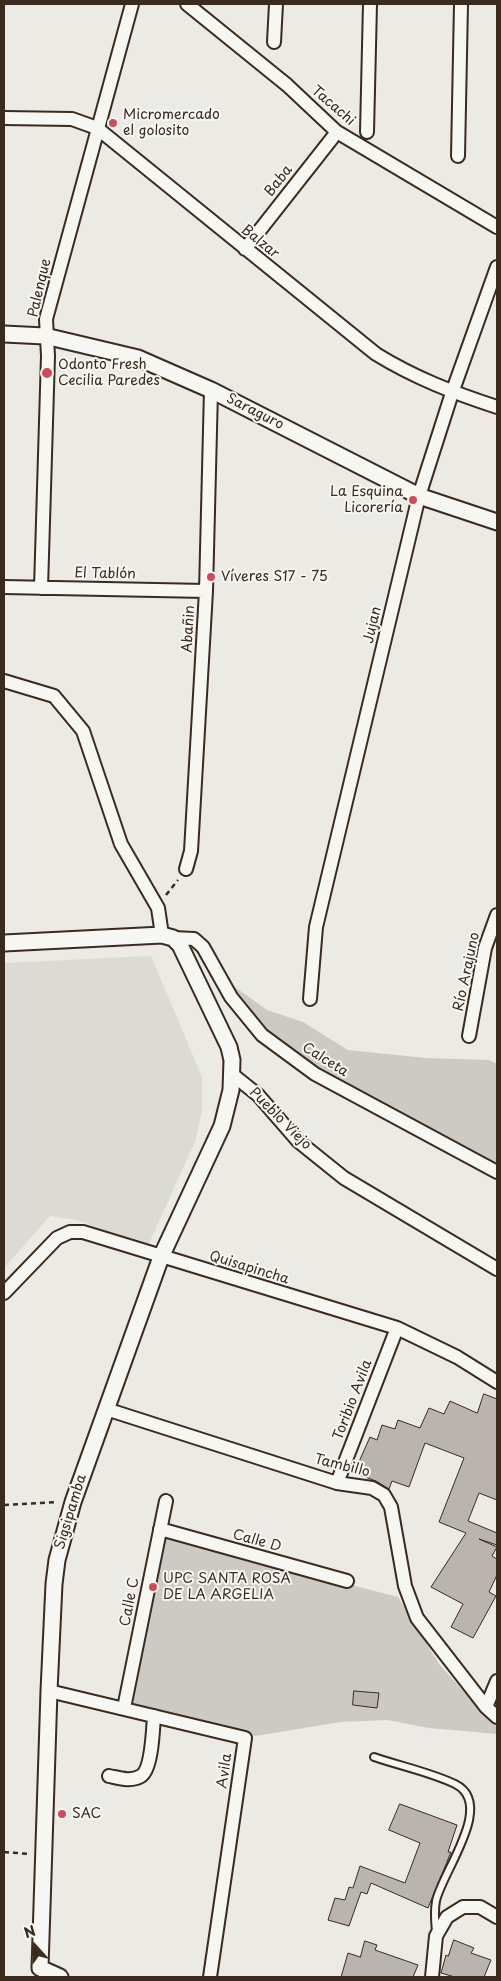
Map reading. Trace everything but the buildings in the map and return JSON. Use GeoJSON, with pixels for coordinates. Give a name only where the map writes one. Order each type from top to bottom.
{"type":"FeatureCollection","features":[{"type":"Feature","properties":{"kind":"street","name":"Palenque"},"geometry":{"type":"LineString","coordinates":[[40,588],[48,356],[45,336],[46,319],[132,4]]}},
{"type":"Feature","properties":{"kind":"street","name":"Tacachi"},"geometry":{"type":"LineString","coordinates":[[187,4],[287,85],[337,132],[497,227]]}},
{"type":"Feature","properties":{"kind":"street"},"geometry":{"type":"LineString","coordinates":[[274,42],[276,4]]}},
{"type":"Feature","properties":{"kind":"street"},"geometry":{"type":"LineString","coordinates":[[367,132],[370,4]]}},
{"type":"Feature","properties":{"kind":"street"},"geometry":{"type":"LineString","coordinates":[[458,156],[461,4]]}},
{"type":"Feature","properties":{"kind":"street","name":"Balzar"},"geometry":{"type":"LineString","coordinates":[[4,118],[72,119],[97,128],[376,354],[409,374],[452,393],[497,407]]}},
{"type":"Feature","properties":{"kind":"street","name":"Baba"},"geometry":{"type":"LineString","coordinates":[[245,249],[337,132]]}},
{"type":"Feature","properties":{"kind":"street","name":"Jujan"},"geometry":{"type":"LineString","coordinates":[[310,999],[316,927],[419,496],[452,393],[497,267]]}},
{"type":"Feature","properties":{"kind":"street","name":"Saraguro"},"geometry":{"type":"LineString","coordinates":[[4,334],[45,336],[138,358],[211,390],[419,496],[497,522]]}},
{"type":"Feature","properties":{"kind":"street","name":"Abañin"},"geometry":{"type":"LineString","coordinates":[[186,870],[191,850],[206,591],[211,390]]}},
{"type":"Feature","properties":{"kind":"street","name":"El Tablón"},"geometry":{"type":"LineString","coordinates":[[4,587],[206,591]]}},
{"type":"Feature","properties":{"kind":"street"},"geometry":{"type":"LineString","coordinates":[[4,682],[54,696],[82,731],[121,844],[158,906],[167,936]]}},
{"type":"Feature","properties":{"kind":"street","name":"Río Arajuno"},"geometry":{"type":"LineString","coordinates":[[469,1036],[485,948],[497,915]]}},
{"type":"Feature","properties":{"kind":"street"},"geometry":{"type":"LineString","coordinates":[[4,943],[167,936],[180,945],[229,1047],[233,1075]]}},
{"type":"Feature","properties":{"kind":"street","name":"Calceta"},"geometry":{"type":"LineString","coordinates":[[167,936],[194,940],[203,947],[231,997],[262,1036],[315,1074],[497,1172]]}},
{"type":"Feature","properties":{"kind":"street","name":"Sigsipamba"},"geometry":{"type":"LineString","coordinates":[[40,1973],[49,1691],[54,1584],[57,1560],[73,1502],[161,1257],[222,1126],[228,1106],[233,1075]]}},
{"type":"Feature","properties":{"kind":"street","name":"Pueblo Viejo"},"geometry":{"type":"LineString","coordinates":[[233,1075],[258,1095],[298,1141],[344,1178],[497,1269]]}},
{"type":"Feature","properties":{"kind":"street","name":"Quisapincha"},"geometry":{"type":"LineString","coordinates":[[4,1293],[58,1238],[70,1232],[83,1232],[397,1328],[457,1357],[497,1382]]}},
{"type":"Feature","properties":{"kind":"street","name":"Toribio Avila"},"geometry":{"type":"LineString","coordinates":[[337,1483],[397,1328]]}},
{"type":"Feature","properties":{"kind":"street","name":"Tambillo"},"geometry":{"type":"LineString","coordinates":[[106,1409],[337,1483],[372,1488],[384,1495],[391,1508],[405,1586],[417,1618],[486,1707],[497,1717]]}},
{"type":"Feature","properties":{"kind":"street","name":"Calle C"},"geometry":{"type":"LineString","coordinates":[[124,1708],[166,1501]]}},
{"type":"Feature","properties":{"kind":"street","name":"Calle D"},"geometry":{"type":"LineString","coordinates":[[160,1529],[347,1581]]}},
{"type":"Feature","properties":{"kind":"street"},"geometry":{"type":"LineString","coordinates":[[486,1707],[497,1681]]}},
{"type":"Feature","properties":{"kind":"street","name":"Avila"},"geometry":{"type":"LineString","coordinates":[[49,1691],[245,1738],[210,1977]]}},
{"type":"Feature","properties":{"kind":"street"},"geometry":{"type":"LineString","coordinates":[[110,1776],[130,1779],[140,1776],[147,1770],[154,1716]]}},
{"type":"Feature","properties":{"kind":"street"},"geometry":{"type":"LineString","coordinates":[[432,1977],[436,1936],[447,1917],[463,1907],[480,1906],[497,1917]]}},
{"type":"Feature","properties":{"kind":"street"},"geometry":{"type":"LineString","coordinates":[[40,1973],[60,1977]]}},
{"type":"Feature","properties":{"kind":"lane"},"geometry":{"type":"LineString","coordinates":[[374,1757],[455,1784],[469,1797],[471,1808],[463,1840],[436,1900],[436,1936]]}},
{"type":"Feature","properties":{"kind":"path"},"geometry":{"type":"LineString","coordinates":[[158,906],[186,870]]}},
{"type":"Feature","properties":{"kind":"path"},"geometry":{"type":"LineString","coordinates":[[4,1504],[73,1502]]}},
{"type":"Feature","properties":{"kind":"path"},"geometry":{"type":"LineString","coordinates":[[4,1852],[44,1855]]}},
{"type":"Feature","properties":{"kind":"shaded area"},"geometry":{"type":"Polygon","coordinates":[[[151,956],[202,1077],[202,1110],[196,1139],[148,1246],[77,1220],[50,1216],[4,1268],[4,963],[151,956]]]}},
{"type":"Feature","properties":{"kind":"shaded area"},"geometry":{"type":"Polygon","coordinates":[[[232,985],[267,1010],[303,1022],[348,1050],[426,1058],[489,1060],[497,1064],[497,1167],[344,1090],[266,1037],[230,993],[232,985]]]}},
{"type":"Feature","properties":{"kind":"shaded area"},"geometry":{"type":"Polygon","coordinates":[[[164,1537],[398,1597],[439,1664],[472,1701],[497,1724],[497,1734],[429,1728],[387,1720],[341,1722],[255,1736],[129,1705],[164,1537]]]}},
{"type":"Feature","properties":{"kind":"place","name":"Micromercado el golosito"},"geometry":{"type":"Point","coordinates":[113,123]}},
{"type":"Feature","properties":{"kind":"place","name":"Odonto Fresh Cecilia Paredes"},"geometry":{"type":"Point","coordinates":[47,373]}},
{"type":"Feature","properties":{"kind":"place","name":"La Esquina Licorería"},"geometry":{"type":"Point","coordinates":[413,500]}},
{"type":"Feature","properties":{"kind":"place","name":"Víveres S17 - 75"},"geometry":{"type":"Point","coordinates":[211,577]}},
{"type":"Feature","properties":{"kind":"place","name":"UPC SANTA ROSA DE LA ARGELIA"},"geometry":{"type":"Point","coordinates":[153,1587]}},
{"type":"Feature","properties":{"kind":"place","name":"SAC"},"geometry":{"type":"Point","coordinates":[62,1814]}}]}
